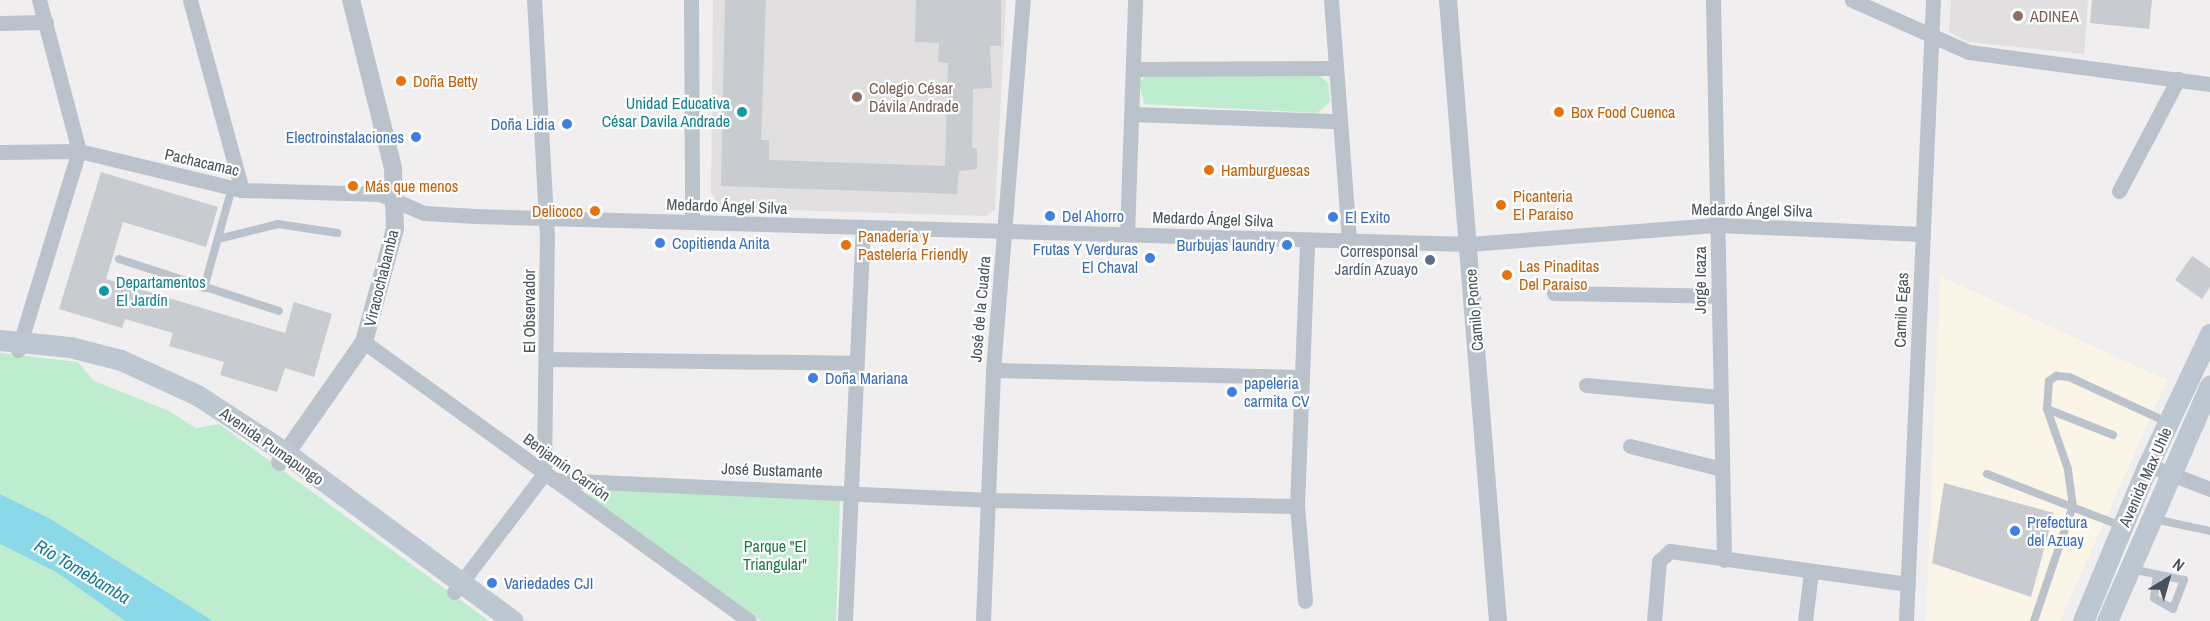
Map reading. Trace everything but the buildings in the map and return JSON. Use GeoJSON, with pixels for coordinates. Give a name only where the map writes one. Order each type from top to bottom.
{"type":"FeatureCollection","features":[{"type":"Feature","properties":{"kind":"main road","name":"Avenida Max Uhle"},"geometry":{"type":"LineString","coordinates":[[2084,621],[2148,465],[2210,334]]}},
{"type":"Feature","properties":{"kind":"main road","name":"Avenida Pumapungo"},"geometry":{"type":"LineString","coordinates":[[13,343],[70,347],[159,375],[197,395],[457,587],[513,621]]}},
{"type":"Feature","properties":{"kind":"main road","name":"Avenida Max Uhle"},"geometry":{"type":"LineString","coordinates":[[2107,621],[2168,475],[2210,385]]}},
{"type":"Feature","properties":{"kind":"street"},"geometry":{"type":"LineString","coordinates":[[13,343],[79,151],[39,0]]}},
{"type":"Feature","properties":{"kind":"street"},"geometry":{"type":"LineString","coordinates":[[190,0],[237,189]]}},
{"type":"Feature","properties":{"kind":"street","name":"Viracochabamba"},"geometry":{"type":"LineString","coordinates":[[283,458],[364,342],[390,257],[397,200],[351,0]]}},
{"type":"Feature","properties":{"kind":"street","name":"El Observador"},"geometry":{"type":"LineString","coordinates":[[534,0],[544,218],[549,477]]}},
{"type":"Feature","properties":{"kind":"street"},"geometry":{"type":"LineString","coordinates":[[691,0],[692,221]]}},
{"type":"Feature","properties":{"kind":"street","name":"José de la Cuadra"},"geometry":{"type":"LineString","coordinates":[[983,621],[993,370],[1023,0]]}},
{"type":"Feature","properties":{"kind":"street"},"geometry":{"type":"LineString","coordinates":[[1127,234],[1135,69],[1135,0]]}},
{"type":"Feature","properties":{"kind":"street"},"geometry":{"type":"LineString","coordinates":[[1331,0],[1333,68],[1349,240]]}},
{"type":"Feature","properties":{"kind":"street","name":"Camilo Ponce"},"geometry":{"type":"LineString","coordinates":[[1448,0],[1498,621]]}},
{"type":"Feature","properties":{"kind":"street","name":"Jorge Icaza"},"geometry":{"type":"LineString","coordinates":[[1713,0],[1724,560]]}},
{"type":"Feature","properties":{"kind":"street"},"geometry":{"type":"LineString","coordinates":[[1852,0],[1929,38],[1969,52],[2210,84]]}},
{"type":"Feature","properties":{"kind":"street","name":"Camilo Egas"},"geometry":{"type":"LineString","coordinates":[[1906,621],[1929,38],[1933,0]]}},
{"type":"Feature","properties":{"kind":"street"},"geometry":{"type":"LineString","coordinates":[[0,23],[46,22]]}},
{"type":"Feature","properties":{"kind":"street"},"geometry":{"type":"LineString","coordinates":[[1135,69],[1333,68]]}},
{"type":"Feature","properties":{"kind":"street"},"geometry":{"type":"LineString","coordinates":[[2119,191],[2178,80]]}},
{"type":"Feature","properties":{"kind":"street"},"geometry":{"type":"LineString","coordinates":[[1132,114],[1337,120]]}},
{"type":"Feature","properties":{"kind":"street","name":"Pachacamac"},"geometry":{"type":"LineString","coordinates":[[0,152],[79,151],[237,189],[380,195],[397,200]]}},
{"type":"Feature","properties":{"kind":"street","name":"Medardo Ángel Silva"},"geometry":{"type":"LineString","coordinates":[[397,200],[424,213],[1005,234],[1127,234],[1469,244],[1718,225],[1922,234]]}},
{"type":"Feature","properties":{"kind":"street"},"geometry":{"type":"LineString","coordinates":[[845,621],[854,491],[856,363],[863,230]]}},
{"type":"Feature","properties":{"kind":"street"},"geometry":{"type":"LineString","coordinates":[[1305,601],[1297,506],[1300,376],[1308,240]]}},
{"type":"Feature","properties":{"kind":"street"},"geometry":{"type":"LineString","coordinates":[[1554,293],[1718,296]]}},
{"type":"Feature","properties":{"kind":"street","name":"Benjamín Carrión"},"geometry":{"type":"LineString","coordinates":[[364,342],[749,621]]}},
{"type":"Feature","properties":{"kind":"street"},"geometry":{"type":"LineString","coordinates":[[547,359],[856,363]]}},
{"type":"Feature","properties":{"kind":"street"},"geometry":{"type":"LineString","coordinates":[[993,370],[1300,376]]}},
{"type":"Feature","properties":{"kind":"street"},"geometry":{"type":"LineString","coordinates":[[1586,385],[1720,398]]}},
{"type":"Feature","properties":{"kind":"street"},"geometry":{"type":"LineString","coordinates":[[1630,446],[1722,469]]}},
{"type":"Feature","properties":{"kind":"street"},"geometry":{"type":"LineString","coordinates":[[2148,465],[2168,475],[2210,489]]}},
{"type":"Feature","properties":{"kind":"street"},"geometry":{"type":"LineString","coordinates":[[457,587],[549,477]]}},
{"type":"Feature","properties":{"kind":"street","name":"José Bustamante"},"geometry":{"type":"LineString","coordinates":[[549,477],[854,491],[988,500],[1297,506]]}},
{"type":"Feature","properties":{"kind":"street"},"geometry":{"type":"LineString","coordinates":[[1654,621],[1659,561],[1670,551],[1908,584]]}},
{"type":"Feature","properties":{"kind":"street"},"geometry":{"type":"LineString","coordinates":[[1805,621],[1811,572]]}},
{"type":"Feature","properties":{"kind":"lane"},"geometry":{"type":"LineString","coordinates":[[204,288],[218,239],[237,189]]}},
{"type":"Feature","properties":{"kind":"lane"},"geometry":{"type":"LineString","coordinates":[[218,239],[278,224],[337,233]]}},
{"type":"Feature","properties":{"kind":"lane"},"geometry":{"type":"LineString","coordinates":[[119,259],[279,311]]}},
{"type":"Feature","properties":{"kind":"lane"},"geometry":{"type":"LineString","coordinates":[[2034,621],[2073,506],[2068,469],[2047,409],[2049,381],[2056,376],[2069,377],[2168,423]]}},
{"type":"Feature","properties":{"kind":"lane"},"geometry":{"type":"LineString","coordinates":[[2047,409],[2114,435]]}},
{"type":"Feature","properties":{"kind":"lane"},"geometry":{"type":"LineString","coordinates":[[1987,474],[2123,526]]}},
{"type":"Feature","properties":{"kind":"lane"},"geometry":{"type":"LineString","coordinates":[[2150,518],[2210,531]]}},
{"type":"Feature","properties":{"kind":"lane"},"geometry":{"type":"LineString","coordinates":[[2129,568],[2184,580],[2173,609],[2154,598],[2157,575]]}},
{"type":"Feature","properties":{"kind":"shaded area","name":"Colegio César Dávila Andrade"},"geometry":{"type":"Polygon","coordinates":[[[713,0],[1006,0],[995,210],[986,216],[721,208],[711,193],[713,0]]]}},
{"type":"Feature","properties":{"kind":"shaded area","name":"ADINEA"},"geometry":{"type":"Polygon","coordinates":[[[1951,0],[2088,0],[2084,54],[1968,42],[1949,32],[1951,0]]]}},
{"type":"Feature","properties":{"kind":"shaded area","name":"Prefectura del Azuay"},"geometry":{"type":"Polygon","coordinates":[[[1940,276],[2167,380],[2060,621],[1926,621],[1940,276]]]}},
{"type":"Feature","properties":{"kind":"green space"},"geometry":{"type":"Polygon","coordinates":[[[1147,75],[1319,75],[1328,83],[1330,102],[1317,113],[1144,104],[1139,83],[1147,75]]]}},
{"type":"Feature","properties":{"kind":"green space"},"geometry":{"type":"Polygon","coordinates":[[[0,353],[78,362],[94,381],[169,411],[196,428],[219,424],[489,621],[213,621],[49,518],[0,494],[0,353]]]}},
{"type":"Feature","properties":{"kind":"green space","name":"Parque \"El Triangular\""},"geometry":{"type":"Polygon","coordinates":[[[589,488],[840,498],[836,621],[761,621],[589,497],[589,488]]]}},
{"type":"Feature","properties":{"kind":"green space"},"geometry":{"type":"Polygon","coordinates":[[[0,544],[56,572],[125,621],[0,621],[0,544]]]}},
{"type":"Feature","properties":{"kind":"water","name":"Río Tomebamba"},"geometry":{"type":"Polygon","coordinates":[[[0,494],[49,518],[213,621],[125,621],[56,572],[0,544],[0,494]]]}},
{"type":"Feature","properties":{"kind":"place","name":"ADINEA"},"geometry":{"type":"Point","coordinates":[2018,16]}},
{"type":"Feature","properties":{"kind":"place","name":"Doña Betty"},"geometry":{"type":"Point","coordinates":[401,81]}},
{"type":"Feature","properties":{"kind":"place","name":"Colegio César Dávila Andrade"},"geometry":{"type":"Point","coordinates":[857,97]}},
{"type":"Feature","properties":{"kind":"place","name":"Unidad Educativa César Davila Andrade"},"geometry":{"type":"Point","coordinates":[742,112]}},
{"type":"Feature","properties":{"kind":"place","name":"Box Food Cuenca"},"geometry":{"type":"Point","coordinates":[1559,112]}},
{"type":"Feature","properties":{"kind":"place","name":"Doña Lidia"},"geometry":{"type":"Point","coordinates":[567,124]}},
{"type":"Feature","properties":{"kind":"place","name":"Electroinstalaciones"},"geometry":{"type":"Point","coordinates":[416,137]}},
{"type":"Feature","properties":{"kind":"place","name":"Hamburguesas"},"geometry":{"type":"Point","coordinates":[1209,170]}},
{"type":"Feature","properties":{"kind":"place","name":"Más que menos"},"geometry":{"type":"Point","coordinates":[353,186]}},
{"type":"Feature","properties":{"kind":"place","name":"Picanteria El Paraiso"},"geometry":{"type":"Point","coordinates":[1501,205]}},
{"type":"Feature","properties":{"kind":"place","name":"Delicoco"},"geometry":{"type":"Point","coordinates":[595,211]}},
{"type":"Feature","properties":{"kind":"place","name":"Del Ahorro"},"geometry":{"type":"Point","coordinates":[1050,216]}},
{"type":"Feature","properties":{"kind":"place","name":"El Exito"},"geometry":{"type":"Point","coordinates":[1333,217]}},
{"type":"Feature","properties":{"kind":"place","name":"Copitienda Anita"},"geometry":{"type":"Point","coordinates":[660,243]}},
{"type":"Feature","properties":{"kind":"place","name":"Panadería y Pastelería Friendly"},"geometry":{"type":"Point","coordinates":[846,245]}},
{"type":"Feature","properties":{"kind":"place","name":"Burbujas laundry"},"geometry":{"type":"Point","coordinates":[1287,245]}},
{"type":"Feature","properties":{"kind":"place","name":"Frutas Y Verduras El Chaval"},"geometry":{"type":"Point","coordinates":[1150,258]}},
{"type":"Feature","properties":{"kind":"place","name":"Corresponsal Jardín Azuayo"},"geometry":{"type":"Point","coordinates":[1430,260]}},
{"type":"Feature","properties":{"kind":"place","name":"Las Pinaditas Del Paraiso"},"geometry":{"type":"Point","coordinates":[1507,275]}},
{"type":"Feature","properties":{"kind":"place","name":"Departamentos El Jardín"},"geometry":{"type":"Point","coordinates":[104,291]}},
{"type":"Feature","properties":{"kind":"place","name":"Doña Mariana"},"geometry":{"type":"Point","coordinates":[813,378]}},
{"type":"Feature","properties":{"kind":"place","name":"papeleria carmita CV"},"geometry":{"type":"Point","coordinates":[1232,392]}},
{"type":"Feature","properties":{"kind":"place","name":"Prefectura del Azuay"},"geometry":{"type":"Point","coordinates":[2015,531]}},
{"type":"Feature","properties":{"kind":"place","name":"Variedades CJI"},"geometry":{"type":"Point","coordinates":[492,583]}}]}
